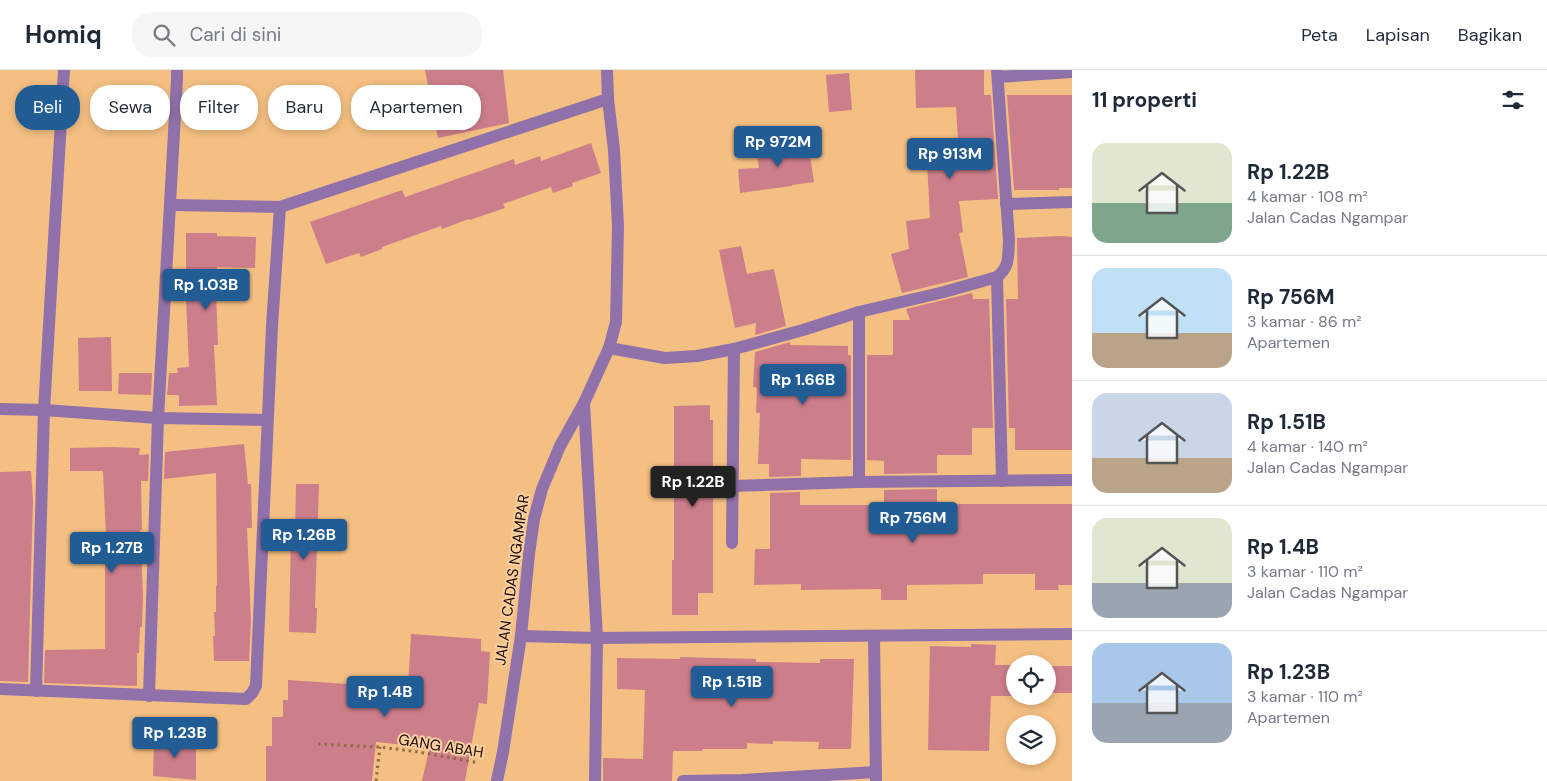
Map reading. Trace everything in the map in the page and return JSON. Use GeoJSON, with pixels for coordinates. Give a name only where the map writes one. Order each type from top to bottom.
{"type":"FeatureCollection","features":[{"type":"Feature","properties":{"kind":"street"},"geometry":{"type":"LineString","coordinates":[[36,691],[44,410],[64,70]]}},
{"type":"Feature","properties":{"kind":"street"},"geometry":{"type":"LineString","coordinates":[[149,696],[158,418],[177,70]]}},
{"type":"Feature","properties":{"kind":"street","name":"JALAN CADAS NGAMPAR"},"geometry":{"type":"LineString","coordinates":[[497,781],[521,636],[534,518],[542,489],[560,446],[584,403],[609,348],[616,322],[618,226],[607,70]]}},
{"type":"Feature","properties":{"kind":"street"},"geometry":{"type":"LineString","coordinates":[[609,348],[665,358],[697,356],[734,349],[859,312],[944,292],[997,277],[1004,272],[1007,265],[1009,240],[997,74],[1072,72]]}},
{"type":"Feature","properties":{"kind":"street"},"geometry":{"type":"LineString","coordinates":[[171,205],[280,207],[608,99]]}},
{"type":"Feature","properties":{"kind":"street"},"geometry":{"type":"LineString","coordinates":[[1006,204],[1072,202]]}},
{"type":"Feature","properties":{"kind":"street"},"geometry":{"type":"LineString","coordinates":[[0,689],[246,699],[252,693],[256,686],[267,420],[280,207]]}},
{"type":"Feature","properties":{"kind":"street"},"geometry":{"type":"LineString","coordinates":[[997,277],[1002,481]]}},
{"type":"Feature","properties":{"kind":"street"},"geometry":{"type":"LineString","coordinates":[[859,312],[859,482]]}},
{"type":"Feature","properties":{"kind":"street"},"geometry":{"type":"LineString","coordinates":[[732,543],[734,349]]}},
{"type":"Feature","properties":{"kind":"street"},"geometry":{"type":"LineString","coordinates":[[584,403],[597,638],[595,781]]}},
{"type":"Feature","properties":{"kind":"street"},"geometry":{"type":"LineString","coordinates":[[0,409],[44,410],[158,418],[267,420]]}},
{"type":"Feature","properties":{"kind":"street"},"geometry":{"type":"LineString","coordinates":[[732,486],[859,482],[1072,480]]}},
{"type":"Feature","properties":{"kind":"street"},"geometry":{"type":"LineString","coordinates":[[521,636],[597,638],[1072,634]]}},
{"type":"Feature","properties":{"kind":"street"},"geometry":{"type":"LineString","coordinates":[[683,781],[876,776],[874,636]]}},
{"type":"Feature","properties":{"kind":"path","name":"GANG ABAH"},"geometry":{"type":"LineString","coordinates":[[318,744],[380,747],[419,752],[499,767]]}},
{"type":"Feature","properties":{"kind":"path","name":"GANG ABAH"},"geometry":{"type":"LineString","coordinates":[[376,781],[380,747]]}},
{"type":"Feature","properties":{"kind":"building"},"geometry":{"type":"Polygon","coordinates":[[[425,70],[503,70],[509,123],[481,129],[481,85],[428,85],[425,70]]]}},
{"type":"Feature","properties":{"kind":"building"},"geometry":{"type":"Polygon","coordinates":[[[915,70],[984,70],[984,95],[991,95],[998,199],[959,201],[963,232],[959,233],[968,277],[902,293],[891,254],[909,249],[906,221],[930,218],[927,161],[959,159],[956,107],[916,108],[915,70]]]}},
{"type":"Feature","properties":{"kind":"building"},"geometry":{"type":"Polygon","coordinates":[[[849,73],[852,110],[829,112],[826,75],[849,73]]]}},
{"type":"Feature","properties":{"kind":"building"},"geometry":{"type":"Polygon","coordinates":[[[1007,95],[1072,95],[1072,188],[1059,188],[1059,190],[1014,190],[1007,95]]]}},
{"type":"Feature","properties":{"kind":"building"},"geometry":{"type":"Polygon","coordinates":[[[436,130],[476,130],[438,138],[436,130]]]}},
{"type":"Feature","properties":{"kind":"building"},"geometry":{"type":"Polygon","coordinates":[[[808,142],[814,182],[740,193],[738,169],[759,168],[756,148],[808,142]]]}},
{"type":"Feature","properties":{"kind":"building"},"geometry":{"type":"Polygon","coordinates":[[[591,143],[601,173],[572,183],[573,186],[553,193],[551,187],[503,204],[505,208],[442,229],[441,226],[382,247],[382,249],[361,257],[359,253],[326,264],[310,222],[402,190],[405,197],[514,159],[515,165],[540,156],[541,161],[591,143]]]}},
{"type":"Feature","properties":{"kind":"building"},"geometry":{"type":"Polygon","coordinates":[[[186,233],[217,233],[217,236],[256,237],[255,268],[217,267],[219,291],[216,291],[218,345],[214,345],[217,405],[179,406],[179,395],[167,395],[169,373],[178,373],[177,368],[189,367],[186,233]]]}},
{"type":"Feature","properties":{"kind":"building"},"geometry":{"type":"Polygon","coordinates":[[[1072,237],[1072,450],[1015,450],[1015,428],[1009,428],[1006,299],[1018,299],[1017,238],[1072,237]]]}},
{"type":"Feature","properties":{"kind":"building"},"geometry":{"type":"Polygon","coordinates":[[[741,246],[747,274],[774,269],[786,326],[755,335],[756,323],[735,328],[719,250],[741,246]]]}},
{"type":"Feature","properties":{"kind":"building"},"geometry":{"type":"Polygon","coordinates":[[[972,293],[973,299],[989,299],[993,428],[972,428],[972,455],[937,455],[937,473],[884,474],[884,461],[867,460],[867,355],[893,355],[893,320],[910,320],[906,309],[972,293]]]}},
{"type":"Feature","properties":{"kind":"building"},"geometry":{"type":"Polygon","coordinates":[[[111,337],[112,391],[79,391],[78,338],[111,337]]]}},
{"type":"Feature","properties":{"kind":"building"},"geometry":{"type":"Polygon","coordinates":[[[790,342],[790,345],[848,346],[848,355],[851,355],[851,460],[801,459],[801,476],[769,477],[769,464],[758,464],[760,413],[756,413],[757,388],[753,387],[755,352],[790,342]]]}},
{"type":"Feature","properties":{"kind":"building"},"geometry":{"type":"Polygon","coordinates":[[[119,373],[152,373],[151,395],[118,394],[119,373]]]}},
{"type":"Feature","properties":{"kind":"building"},"geometry":{"type":"Polygon","coordinates":[[[710,405],[710,420],[713,420],[713,593],[698,593],[698,615],[672,615],[674,406],[710,405]]]}},
{"type":"Feature","properties":{"kind":"building"},"geometry":{"type":"Polygon","coordinates":[[[244,444],[248,484],[251,484],[252,528],[247,528],[251,620],[249,661],[214,661],[213,636],[215,636],[214,612],[216,612],[217,586],[216,473],[164,479],[165,452],[244,444]]]}},
{"type":"Feature","properties":{"kind":"building"},"geometry":{"type":"Polygon","coordinates":[[[70,448],[140,448],[139,455],[149,454],[148,481],[141,481],[142,530],[140,530],[143,595],[142,627],[140,627],[139,653],[137,653],[137,686],[44,683],[45,650],[105,649],[106,537],[103,471],[70,471],[70,448]]]}},
{"type":"Feature","properties":{"kind":"building"},"geometry":{"type":"Polygon","coordinates":[[[31,471],[33,500],[28,682],[0,681],[0,472],[31,471]]]}},
{"type":"Feature","properties":{"kind":"building"},"geometry":{"type":"Polygon","coordinates":[[[296,484],[319,484],[315,608],[317,608],[316,633],[289,632],[291,531],[295,531],[296,484]]]}},
{"type":"Feature","properties":{"kind":"building"},"geometry":{"type":"Polygon","coordinates":[[[937,489],[937,504],[1072,504],[1072,585],[1058,585],[1059,590],[1035,590],[1035,574],[983,574],[983,584],[907,585],[907,600],[881,600],[881,589],[801,590],[801,584],[754,585],[755,549],[770,549],[770,493],[800,492],[800,505],[884,505],[884,490],[937,489]]]}},
{"type":"Feature","properties":{"kind":"building"},"geometry":{"type":"Polygon","coordinates":[[[411,634],[481,639],[481,651],[490,652],[487,704],[479,703],[465,781],[422,781],[429,750],[376,742],[372,781],[266,781],[266,746],[272,746],[272,717],[283,717],[283,700],[288,700],[288,680],[408,688],[411,634]]]}},
{"type":"Feature","properties":{"kind":"building"},"geometry":{"type":"Polygon","coordinates":[[[971,644],[996,645],[995,665],[1006,665],[1006,696],[991,696],[989,751],[928,750],[930,646],[971,647],[971,644]]]}},
{"type":"Feature","properties":{"kind":"building"},"geometry":{"type":"Polygon","coordinates":[[[680,657],[756,659],[756,662],[820,663],[820,659],[854,659],[851,749],[818,749],[819,742],[773,741],[773,744],[747,743],[747,749],[673,751],[672,781],[603,781],[603,758],[643,759],[645,690],[617,689],[617,658],[680,659],[680,657]]]}},
{"type":"Feature","properties":{"kind":"building"},"geometry":{"type":"Polygon","coordinates":[[[1056,666],[1072,666],[1072,693],[1056,693],[1056,666]]]}},
{"type":"Feature","properties":{"kind":"building"},"geometry":{"type":"Polygon","coordinates":[[[154,740],[196,741],[196,780],[153,776],[154,740]]]}}]}
